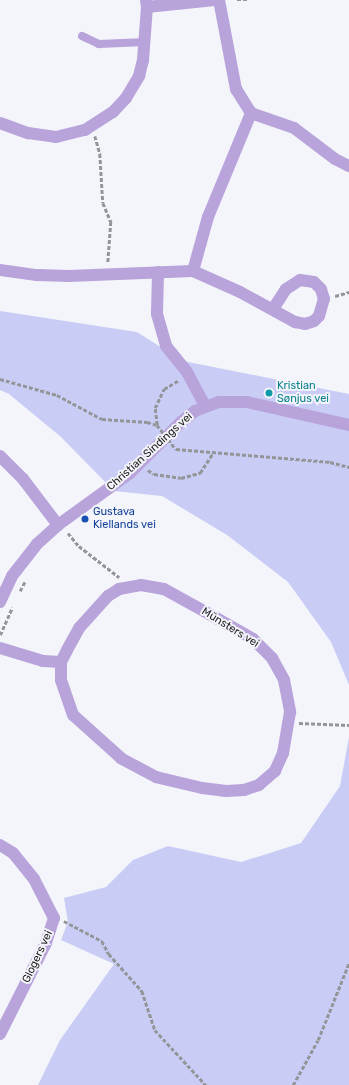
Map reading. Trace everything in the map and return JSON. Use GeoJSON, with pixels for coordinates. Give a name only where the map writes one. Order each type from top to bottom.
{"type":"FeatureCollection","features":[{"type":"Feature","properties":{"kind":"street"},"geometry":{"type":"LineString","coordinates":[[0,123],[28,133],[56,137],[74,134],[92,126],[113,112],[134,87],[143,60],[147,4],[215,0]]}},
{"type":"Feature","properties":{"kind":"street"},"geometry":{"type":"LineString","coordinates":[[219,0],[236,89],[251,113],[294,128],[335,159],[349,166]]}},
{"type":"Feature","properties":{"kind":"street"},"geometry":{"type":"LineString","coordinates":[[194,271],[208,218],[251,113]]}},
{"type":"Feature","properties":{"kind":"street"},"geometry":{"type":"LineString","coordinates":[[0,270],[37,275],[194,271],[273,309]]}},
{"type":"Feature","properties":{"kind":"street"},"geometry":{"type":"LineString","coordinates":[[158,272],[157,314],[166,346],[187,372],[205,406],[218,402],[247,402],[349,425]]}},
{"type":"Feature","properties":{"kind":"street","name":"Christian Sindings vei"},"geometry":{"type":"LineString","coordinates":[[0,602],[23,560],[58,525],[130,473],[181,422],[205,406]]}},
{"type":"Feature","properties":{"kind":"street"},"geometry":{"type":"LineString","coordinates":[[0,456],[23,479],[58,525]]}},
{"type":"Feature","properties":{"kind":"street","name":"Münsters vei"},"geometry":{"type":"LineString","coordinates":[[141,585],[164,589],[253,639],[272,658],[284,680],[289,700],[288,722],[283,753],[275,771],[259,784],[244,790],[226,791],[177,783],[144,771],[121,758],[83,726],[73,715],[66,700],[61,680],[61,662],[80,627],[108,596],[125,588],[141,585]]}},
{"type":"Feature","properties":{"kind":"street"},"geometry":{"type":"LineString","coordinates":[[0,648],[43,661],[61,662]]}},
{"type":"Feature","properties":{"kind":"street","name":"Glogers vei"},"geometry":{"type":"LineString","coordinates":[[0,845],[13,853],[34,879],[54,918],[46,944],[0,1034]]}},
{"type":"Feature","properties":{"kind":"lane"},"geometry":{"type":"LineString","coordinates":[[82,36],[98,44],[145,42]]}},
{"type":"Feature","properties":{"kind":"path"},"geometry":{"type":"LineString","coordinates":[[238,0],[248,0]]}},
{"type":"Feature","properties":{"kind":"path"},"geometry":{"type":"LineString","coordinates":[[92,126],[100,154],[103,203],[111,222],[108,273]]}},
{"type":"Feature","properties":{"kind":"path"},"geometry":{"type":"LineString","coordinates":[[187,372],[164,389],[155,408],[157,425],[176,449],[330,462],[349,467]]}},
{"type":"Feature","properties":{"kind":"path"},"geometry":{"type":"LineString","coordinates":[[0,379],[57,395],[102,419],[147,422],[157,425]]}},
{"type":"Feature","properties":{"kind":"path"},"geometry":{"type":"LineString","coordinates":[[145,468],[154,474],[181,478],[200,473],[213,453]]}},
{"type":"Feature","properties":{"kind":"path"},"geometry":{"type":"LineString","coordinates":[[62,538],[68,533],[79,546],[118,575],[125,588]]}},
{"type":"Feature","properties":{"kind":"path"},"geometry":{"type":"LineString","coordinates":[[19,593],[29,575]]}},
{"type":"Feature","properties":{"kind":"path"},"geometry":{"type":"LineString","coordinates":[[0,635],[13,606]]}},
{"type":"Feature","properties":{"kind":"path"},"geometry":{"type":"LineString","coordinates":[[288,722],[316,726],[349,725]]}},
{"type":"Feature","properties":{"kind":"path"},"geometry":{"type":"LineString","coordinates":[[54,918],[68,922],[102,941],[109,954],[142,991],[155,1030],[206,1085]]}},
{"type":"Feature","properties":{"kind":"path"},"geometry":{"type":"LineString","coordinates":[[293,1085],[318,1040],[349,963]]}},
{"type":"Feature","properties":{"kind":"shaded area"},"geometry":{"type":"Polygon","coordinates":[[[0,311],[137,332],[183,361],[349,394],[349,685],[331,642],[288,582],[227,535],[162,496],[114,491],[61,437],[9,394],[0,390],[0,311]]]}},
{"type":"Feature","properties":{"kind":"shaded area"},"geometry":{"type":"Polygon","coordinates":[[[349,737],[349,1085],[38,1085],[60,1040],[114,964],[61,940],[68,922],[64,898],[106,887],[133,860],[168,846],[241,862],[301,843],[340,786],[349,737]]]}},
{"type":"Feature","properties":{"kind":"place","name":"Kristian Sønjus vei"},"geometry":{"type":"Point","coordinates":[269,393]}},
{"type":"Feature","properties":{"kind":"place","name":"Gustava Kiellands vei"},"geometry":{"type":"Point","coordinates":[85,519]}}]}
